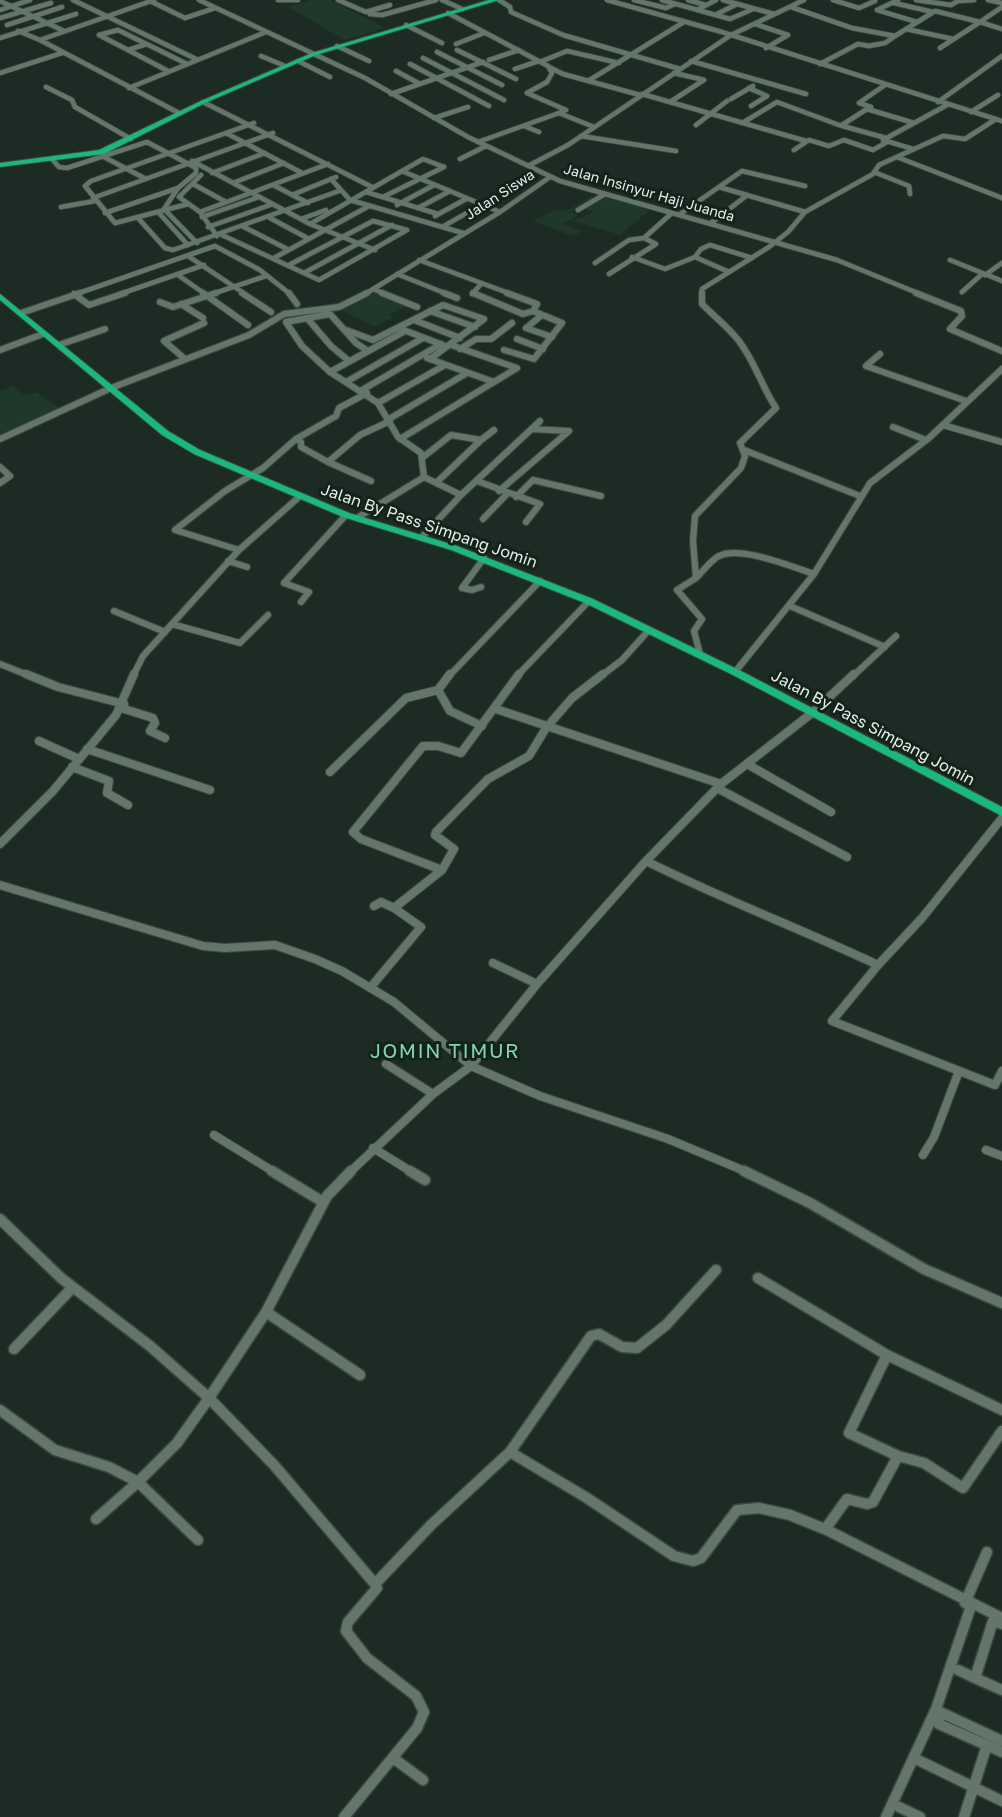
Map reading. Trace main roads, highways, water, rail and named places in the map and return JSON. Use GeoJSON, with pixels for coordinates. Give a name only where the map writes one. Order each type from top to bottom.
{"type":"FeatureCollection","features":[{"type":"Feature","properties":{"kind":"highway"},"geometry":{"type":"LineString","coordinates":[[0,165],[96,153],[132,139],[205,101],[314,54],[497,0]]}},
{"type":"Feature","properties":{"kind":"highway","name":"Jalan By Pass Simpang Jomin"},"geometry":{"type":"LineString","coordinates":[[0,296],[21,312],[43,334],[173,438],[249,476],[299,496],[357,518],[484,558],[589,601],[700,654],[1002,812]]}},
{"type":"Feature","properties":{"kind":"district","name":"JOMIN TIMUR"},"geometry":{"type":"Point","coordinates":[445,1052]}}]}
